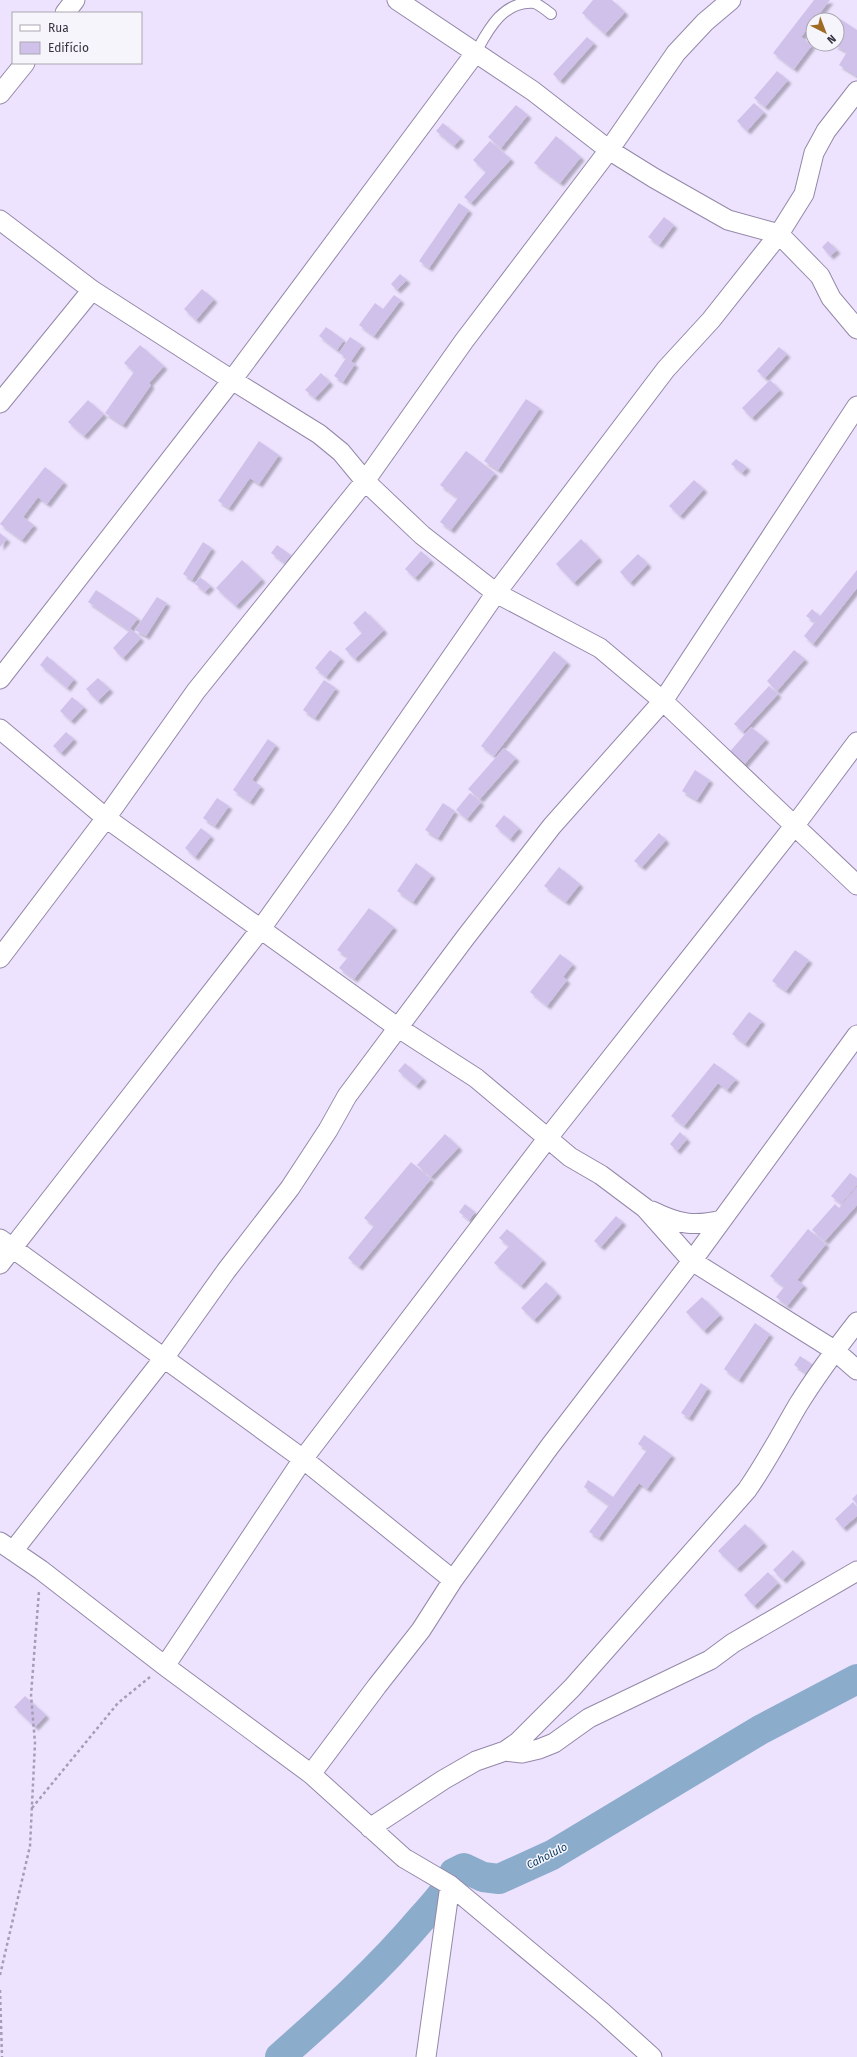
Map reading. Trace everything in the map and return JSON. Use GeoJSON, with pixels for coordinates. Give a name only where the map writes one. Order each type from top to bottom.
{"type":"FeatureCollection","features":[{"type":"Feature","properties":{"kind":"street"},"geometry":{"type":"LineString","coordinates":[[66,12],[75,0]]}},
{"type":"Feature","properties":{"kind":"street"},"geometry":{"type":"LineString","coordinates":[[397,0],[534,91],[609,150],[693,202],[728,220],[779,234],[820,276],[831,298],[857,329]]}},
{"type":"Feature","properties":{"kind":"street"},"geometry":{"type":"LineString","coordinates":[[0,958],[106,818],[196,691],[365,481],[464,341],[609,150],[676,53],[705,22],[731,0]]}},
{"type":"Feature","properties":{"kind":"street"},"geometry":{"type":"LineString","coordinates":[[0,679],[232,380],[476,52]]}},
{"type":"Feature","properties":{"kind":"street"},"geometry":{"type":"LineString","coordinates":[[0,94],[24,64]]}},
{"type":"Feature","properties":{"kind":"street"},"geometry":{"type":"LineString","coordinates":[[0,1264],[6,1243],[260,930],[340,818],[496,593],[666,369],[711,320],[779,234],[804,194],[817,148],[826,131],[857,91]]}},
{"type":"Feature","properties":{"kind":"street"},"geometry":{"type":"LineString","coordinates":[[0,220],[92,290],[319,434],[341,452],[365,481],[422,535],[496,593],[600,648],[663,701],[796,825],[857,885]]}},
{"type":"Feature","properties":{"kind":"street"},"geometry":{"type":"LineString","coordinates":[[0,403],[92,290]]}},
{"type":"Feature","properties":{"kind":"street"},"geometry":{"type":"LineString","coordinates":[[652,2057],[602,2012],[450,1885],[404,1858],[311,1774],[164,1666],[41,1570],[6,1547],[164,1358],[226,1271],[290,1188],[328,1130],[347,1096],[397,1027],[552,826],[663,701],[857,406]]}},
{"type":"Feature","properties":{"kind":"street"},"geometry":{"type":"LineString","coordinates":[[0,729],[106,818],[397,1027],[476,1078],[570,1157],[601,1175],[645,1208],[666,1218],[688,1224],[699,1225],[722,1220]]}},
{"type":"Feature","properties":{"kind":"street"},"geometry":{"type":"LineString","coordinates":[[164,1666],[303,1459],[547,1139],[796,825],[857,742]]}},
{"type":"Feature","properties":{"kind":"street"},"geometry":{"type":"LineString","coordinates":[[311,1774],[421,1630],[453,1580],[550,1446],[692,1261],[857,1035]]}},
{"type":"Feature","properties":{"kind":"street"},"geometry":{"type":"LineString","coordinates":[[645,1208],[692,1261],[834,1350],[857,1370]]}},
{"type":"Feature","properties":{"kind":"street"},"geometry":{"type":"LineString","coordinates":[[6,1243],[303,1459],[453,1580]]}},
{"type":"Feature","properties":{"kind":"street"},"geometry":{"type":"LineString","coordinates":[[370,1828],[443,1780],[476,1761],[505,1751],[528,1732],[572,1688],[747,1490],[762,1468],[799,1404],[834,1350],[857,1322]]}},
{"type":"Feature","properties":{"kind":"street"},"geometry":{"type":"LineString","coordinates":[[505,1751],[522,1753],[539,1749],[554,1743],[589,1718],[710,1660],[739,1639],[857,1571]]}},
{"type":"Feature","properties":{"kind":"street"},"geometry":{"type":"LineString","coordinates":[[426,2057],[450,1885]]}},
{"type":"Feature","properties":{"kind":"lane"},"geometry":{"type":"LineString","coordinates":[[476,52],[494,20],[508,3],[520,0],[535,3],[551,14]]}},
{"type":"Feature","properties":{"kind":"path"},"geometry":{"type":"LineString","coordinates":[[0,1974],[30,1846],[35,1743],[31,1695],[41,1570]]}},
{"type":"Feature","properties":{"kind":"path"},"geometry":{"type":"LineString","coordinates":[[32,1808],[118,1703],[164,1666]]}},
{"type":"Feature","properties":{"kind":"path"},"geometry":{"type":"LineString","coordinates":[[0,1990],[2,2057]]}},
{"type":"Feature","properties":{"kind":"building"},"geometry":{"type":"Polygon","coordinates":[[[593,0],[612,0],[625,12],[605,34],[582,13],[593,0]]]}},
{"type":"Feature","properties":{"kind":"building"},"geometry":{"type":"Polygon","coordinates":[[[814,0],[830,0],[821,12],[805,12],[805,32],[801,37],[805,40],[805,52],[807,52],[794,69],[773,53],[814,0]]]}},
{"type":"Feature","properties":{"kind":"building"},"geometry":{"type":"Polygon","coordinates":[[[845,22],[857,30],[857,76],[839,65],[847,52],[845,51],[845,22]]]}},
{"type":"Feature","properties":{"kind":"building"},"geometry":{"type":"Polygon","coordinates":[[[587,37],[594,43],[560,81],[553,74],[587,37]]]}},
{"type":"Feature","properties":{"kind":"building"},"geometry":{"type":"Polygon","coordinates":[[[777,71],[788,80],[765,107],[754,98],[777,71]]]}},
{"type":"Feature","properties":{"kind":"building"},"geometry":{"type":"Polygon","coordinates":[[[754,103],[764,112],[747,131],[737,121],[754,103]]]}},
{"type":"Feature","properties":{"kind":"building"},"geometry":{"type":"Polygon","coordinates":[[[516,105],[528,115],[501,148],[488,137],[516,105]]]}},
{"type":"Feature","properties":{"kind":"building"},"geometry":{"type":"Polygon","coordinates":[[[443,123],[461,138],[454,146],[436,131],[443,123]]]}},
{"type":"Feature","properties":{"kind":"building"},"geometry":{"type":"Polygon","coordinates":[[[556,136],[581,157],[560,183],[534,163],[556,136]]]}},
{"type":"Feature","properties":{"kind":"building"},"geometry":{"type":"Polygon","coordinates":[[[490,141],[511,159],[471,203],[464,197],[486,172],[473,160],[490,141]]]}},
{"type":"Feature","properties":{"kind":"building"},"geometry":{"type":"Polygon","coordinates":[[[459,203],[469,210],[429,268],[419,261],[459,203]]]}},
{"type":"Feature","properties":{"kind":"building"},"geometry":{"type":"Polygon","coordinates":[[[664,217],[674,225],[659,245],[648,237],[664,217]]]}},
{"type":"Feature","properties":{"kind":"building"},"geometry":{"type":"Polygon","coordinates":[[[828,241],[837,250],[830,256],[822,247],[828,241]]]}},
{"type":"Feature","properties":{"kind":"building"},"geometry":{"type":"Polygon","coordinates":[[[400,274],[407,280],[397,290],[391,284],[400,274]]]}},
{"type":"Feature","properties":{"kind":"building"},"geometry":{"type":"Polygon","coordinates":[[[202,289],[214,299],[196,320],[184,309],[202,289]]]}},
{"type":"Feature","properties":{"kind":"building"},"geometry":{"type":"Polygon","coordinates":[[[394,295],[401,300],[374,336],[359,325],[375,303],[383,309],[394,295]]]}},
{"type":"Feature","properties":{"kind":"building"},"geometry":{"type":"Polygon","coordinates":[[[326,327],[344,340],[337,350],[319,336],[326,327]]]}},
{"type":"Feature","properties":{"kind":"building"},"geometry":{"type":"Polygon","coordinates":[[[350,337],[362,345],[351,361],[339,353],[350,337]]]}},
{"type":"Feature","properties":{"kind":"building"},"geometry":{"type":"Polygon","coordinates":[[[140,345],[164,366],[149,383],[151,385],[123,425],[105,413],[134,372],[124,363],[140,345]]]}},
{"type":"Feature","properties":{"kind":"building"},"geometry":{"type":"Polygon","coordinates":[[[779,347],[787,354],[765,378],[757,371],[779,347]]]}},
{"type":"Feature","properties":{"kind":"building"},"geometry":{"type":"Polygon","coordinates":[[[346,358],[355,364],[343,382],[334,376],[346,358]]]}},
{"type":"Feature","properties":{"kind":"building"},"geometry":{"type":"Polygon","coordinates":[[[321,373],[330,382],[315,398],[305,390],[321,373]]]}},
{"type":"Feature","properties":{"kind":"building"},"geometry":{"type":"Polygon","coordinates":[[[770,380],[780,390],[752,418],[742,408],[770,380]]]}},
{"type":"Feature","properties":{"kind":"building"},"geometry":{"type":"Polygon","coordinates":[[[526,399],[540,408],[498,470],[484,461],[526,399]]]}},
{"type":"Feature","properties":{"kind":"building"},"geometry":{"type":"Polygon","coordinates":[[[88,400],[104,414],[84,436],[68,422],[88,400]]]}},
{"type":"Feature","properties":{"kind":"building"},"geometry":{"type":"Polygon","coordinates":[[[259,441],[279,455],[259,484],[250,478],[229,508],[218,501],[259,441]]]}},
{"type":"Feature","properties":{"kind":"building"},"geometry":{"type":"Polygon","coordinates":[[[466,451],[495,473],[451,530],[440,522],[458,498],[440,485],[466,451]]]}},
{"type":"Feature","properties":{"kind":"building"},"geometry":{"type":"Polygon","coordinates":[[[736,459],[747,467],[742,473],[731,464],[736,459]]]}},
{"type":"Feature","properties":{"kind":"building"},"geometry":{"type":"Polygon","coordinates":[[[45,467],[64,482],[47,504],[38,497],[23,517],[34,525],[22,540],[0,524],[45,467]]]}},
{"type":"Feature","properties":{"kind":"building"},"geometry":{"type":"Polygon","coordinates":[[[694,480],[704,489],[680,516],[669,506],[694,480]]]}},
{"type":"Feature","properties":{"kind":"building"},"geometry":{"type":"Polygon","coordinates":[[[0,533],[7,539],[0,547],[0,533]]]}},
{"type":"Feature","properties":{"kind":"building"},"geometry":{"type":"Polygon","coordinates":[[[581,539],[599,558],[574,583],[556,564],[581,539]]]}},
{"type":"Feature","properties":{"kind":"building"},"geometry":{"type":"Polygon","coordinates":[[[203,542],[212,548],[192,580],[183,574],[203,542]]]}},
{"type":"Feature","properties":{"kind":"building"},"geometry":{"type":"Polygon","coordinates":[[[277,545],[291,555],[285,563],[271,553],[277,545]]]}},
{"type":"Feature","properties":{"kind":"building"},"geometry":{"type":"Polygon","coordinates":[[[421,551],[431,560],[415,578],[405,569],[421,551]]]}},
{"type":"Feature","properties":{"kind":"building"},"geometry":{"type":"Polygon","coordinates":[[[638,554],[648,564],[630,583],[620,572],[638,554]]]}},
{"type":"Feature","properties":{"kind":"building"},"geometry":{"type":"Polygon","coordinates":[[[242,560],[262,579],[236,606],[216,588],[242,560]]]}},
{"type":"Feature","properties":{"kind":"building"},"geometry":{"type":"Polygon","coordinates":[[[857,570],[857,588],[813,644],[804,636],[815,622],[806,616],[812,609],[820,616],[857,570]]]}},
{"type":"Feature","properties":{"kind":"building"},"geometry":{"type":"Polygon","coordinates":[[[200,577],[211,586],[205,592],[195,584],[200,577]]]}},
{"type":"Feature","properties":{"kind":"building"},"geometry":{"type":"Polygon","coordinates":[[[96,590],[138,618],[129,630],[88,602],[96,590]]]}},
{"type":"Feature","properties":{"kind":"building"},"geometry":{"type":"Polygon","coordinates":[[[157,597],[167,603],[146,636],[135,630],[157,597]]]}},
{"type":"Feature","properties":{"kind":"building"},"geometry":{"type":"Polygon","coordinates":[[[365,611],[384,630],[355,659],[345,649],[362,633],[353,623],[365,611]]]}},
{"type":"Feature","properties":{"kind":"building"},"geometry":{"type":"Polygon","coordinates":[[[131,629],[141,638],[123,658],[113,648],[131,629]]]}},
{"type":"Feature","properties":{"kind":"building"},"geometry":{"type":"Polygon","coordinates":[[[330,650],[341,658],[326,677],[315,668],[330,650]]]}},
{"type":"Feature","properties":{"kind":"building"},"geometry":{"type":"Polygon","coordinates":[[[794,650],[805,659],[777,691],[767,681],[794,650]]]}},
{"type":"Feature","properties":{"kind":"building"},"geometry":{"type":"Polygon","coordinates":[[[554,651],[567,662],[494,756],[481,746],[554,651]]]}},
{"type":"Feature","properties":{"kind":"building"},"geometry":{"type":"Polygon","coordinates":[[[47,656],[74,679],[67,688],[40,665],[47,656]]]}},
{"type":"Feature","properties":{"kind":"building"},"geometry":{"type":"Polygon","coordinates":[[[98,678],[110,689],[98,701],[86,689],[98,678]]]}},
{"type":"Feature","properties":{"kind":"building"},"geometry":{"type":"Polygon","coordinates":[[[324,680],[336,688],[315,718],[303,710],[324,680]]]}},
{"type":"Feature","properties":{"kind":"building"},"geometry":{"type":"Polygon","coordinates":[[[769,686],[778,694],[743,732],[734,724],[769,686]]]}},
{"type":"Feature","properties":{"kind":"building"},"geometry":{"type":"Polygon","coordinates":[[[72,697],[84,707],[71,721],[60,711],[72,697]]]}},
{"type":"Feature","properties":{"kind":"building"},"geometry":{"type":"Polygon","coordinates":[[[751,727],[766,739],[742,767],[727,755],[751,727]]]}},
{"type":"Feature","properties":{"kind":"building"},"geometry":{"type":"Polygon","coordinates":[[[66,732],[74,739],[61,753],[53,746],[66,732]]]}},
{"type":"Feature","properties":{"kind":"building"},"geometry":{"type":"Polygon","coordinates":[[[268,739],[276,745],[252,780],[261,786],[250,802],[233,790],[268,739]]]}},
{"type":"Feature","properties":{"kind":"building"},"geometry":{"type":"Polygon","coordinates":[[[504,748],[516,758],[480,799],[468,789],[504,748]]]}},
{"type":"Feature","properties":{"kind":"building"},"geometry":{"type":"Polygon","coordinates":[[[695,770],[710,780],[697,800],[682,791],[695,770]]]}},
{"type":"Feature","properties":{"kind":"building"},"geometry":{"type":"Polygon","coordinates":[[[470,793],[481,802],[467,819],[456,810],[470,793]]]}},
{"type":"Feature","properties":{"kind":"building"},"geometry":{"type":"Polygon","coordinates":[[[217,798],[229,806],[215,826],[203,818],[217,798]]]}},
{"type":"Feature","properties":{"kind":"building"},"geometry":{"type":"Polygon","coordinates":[[[443,803],[455,811],[438,838],[425,830],[443,803]]]}},
{"type":"Feature","properties":{"kind":"building"},"geometry":{"type":"Polygon","coordinates":[[[504,815],[519,828],[510,839],[495,826],[504,815]]]}},
{"type":"Feature","properties":{"kind":"building"},"geometry":{"type":"Polygon","coordinates":[[[201,828],[211,836],[195,857],[185,848],[201,828]]]}},
{"type":"Feature","properties":{"kind":"building"},"geometry":{"type":"Polygon","coordinates":[[[659,833],[666,840],[642,867],[634,861],[659,833]]]}},
{"type":"Feature","properties":{"kind":"building"},"geometry":{"type":"Polygon","coordinates":[[[416,863],[432,875],[413,902],[397,891],[416,863]]]}},
{"type":"Feature","properties":{"kind":"building"},"geometry":{"type":"Polygon","coordinates":[[[559,867],[580,884],[566,902],[544,886],[559,867]]]}},
{"type":"Feature","properties":{"kind":"building"},"geometry":{"type":"Polygon","coordinates":[[[369,908],[394,927],[354,979],[339,968],[348,957],[337,950],[369,908]]]}},
{"type":"Feature","properties":{"kind":"building"},"geometry":{"type":"Polygon","coordinates":[[[795,950],[809,960],[786,991],[772,981],[795,950]]]}},
{"type":"Feature","properties":{"kind":"building"},"geometry":{"type":"Polygon","coordinates":[[[560,954],[573,964],[563,977],[567,980],[547,1006],[530,992],[560,954]]]}},
{"type":"Feature","properties":{"kind":"building"},"geometry":{"type":"Polygon","coordinates":[[[749,1012],[762,1021],[745,1044],[732,1034],[749,1012]]]}},
{"type":"Feature","properties":{"kind":"building"},"geometry":{"type":"Polygon","coordinates":[[[405,1063],[423,1078],[416,1086],[398,1071],[405,1063]]]}},
{"type":"Feature","properties":{"kind":"building"},"geometry":{"type":"Polygon","coordinates":[[[714,1063],[736,1079],[727,1090],[718,1083],[684,1126],[671,1116],[714,1063]]]}},
{"type":"Feature","properties":{"kind":"building"},"geometry":{"type":"Polygon","coordinates":[[[680,1132],[687,1139],[677,1151],[670,1144],[680,1132]]]}},
{"type":"Feature","properties":{"kind":"building"},"geometry":{"type":"Polygon","coordinates":[[[445,1134],[459,1147],[431,1177],[417,1165],[445,1134]]]}},
{"type":"Feature","properties":{"kind":"building"},"geometry":{"type":"Polygon","coordinates":[[[411,1162],[431,1179],[359,1267],[348,1258],[374,1226],[364,1218],[411,1162]]]}},
{"type":"Feature","properties":{"kind":"building"},"geometry":{"type":"Polygon","coordinates":[[[850,1173],[857,1178],[857,1185],[841,1204],[831,1196],[850,1173]]]}},
{"type":"Feature","properties":{"kind":"building"},"geometry":{"type":"Polygon","coordinates":[[[857,1187],[857,1205],[825,1241],[812,1230],[835,1204],[839,1208],[857,1187]]]}},
{"type":"Feature","properties":{"kind":"building"},"geometry":{"type":"Polygon","coordinates":[[[465,1204],[475,1212],[469,1220],[459,1212],[465,1204]]]}},
{"type":"Feature","properties":{"kind":"building"},"geometry":{"type":"Polygon","coordinates":[[[616,1216],[623,1222],[601,1247],[594,1241],[616,1216]]]}},
{"type":"Feature","properties":{"kind":"building"},"geometry":{"type":"Polygon","coordinates":[[[507,1229],[543,1260],[521,1286],[494,1263],[509,1246],[499,1238],[507,1229]]]}},
{"type":"Feature","properties":{"kind":"building"},"geometry":{"type":"Polygon","coordinates":[[[808,1229],[826,1244],[797,1280],[804,1285],[787,1306],[776,1297],[784,1287],[770,1276],[808,1229]]]}},
{"type":"Feature","properties":{"kind":"building"},"geometry":{"type":"Polygon","coordinates":[[[546,1282],[558,1294],[534,1320],[521,1308],[546,1282]]]}},
{"type":"Feature","properties":{"kind":"building"},"geometry":{"type":"Polygon","coordinates":[[[702,1297],[720,1315],[704,1331],[686,1312],[702,1297]]]}},
{"type":"Feature","properties":{"kind":"building"},"geometry":{"type":"Polygon","coordinates":[[[755,1323],[770,1334],[739,1380],[724,1369],[755,1323]]]}},
{"type":"Feature","properties":{"kind":"building"},"geometry":{"type":"Polygon","coordinates":[[[800,1356],[815,1366],[809,1375],[794,1365],[800,1356]]]}},
{"type":"Feature","properties":{"kind":"building"},"geometry":{"type":"Polygon","coordinates":[[[701,1383],[708,1388],[689,1418],[681,1413],[701,1383]]]}},
{"type":"Feature","properties":{"kind":"building"},"geometry":{"type":"Polygon","coordinates":[[[644,1435],[672,1455],[647,1489],[639,1483],[599,1538],[589,1532],[609,1505],[584,1487],[588,1480],[613,1497],[647,1450],[638,1444],[644,1435]]]}},
{"type":"Feature","properties":{"kind":"building"},"geometry":{"type":"Polygon","coordinates":[[[857,1494],[857,1504],[852,1499],[857,1494]]]}},
{"type":"Feature","properties":{"kind":"building"},"geometry":{"type":"Polygon","coordinates":[[[853,1502],[857,1507],[857,1516],[843,1528],[835,1519],[853,1502]]]}},
{"type":"Feature","properties":{"kind":"building"},"geometry":{"type":"Polygon","coordinates":[[[745,1524],[764,1543],[737,1569],[718,1551],[745,1524]]]}},
{"type":"Feature","properties":{"kind":"building"},"geometry":{"type":"Polygon","coordinates":[[[793,1550],[802,1560],[783,1580],[773,1570],[793,1550]]]}},
{"type":"Feature","properties":{"kind":"building"},"geometry":{"type":"Polygon","coordinates":[[[768,1572],[778,1583],[754,1606],[744,1595],[768,1572]]]}},
{"type":"Feature","properties":{"kind":"building"},"geometry":{"type":"Polygon","coordinates":[[[25,1696],[46,1715],[35,1727],[14,1707],[25,1696]]]}},
{"type":"Feature","properties":{"kind":"waterway","name":"Caholulo"},"geometry":{"type":"LineString","coordinates":[[280,2057],[336,2007],[389,1955],[440,1897],[448,1886],[454,1873],[464,1868],[483,1877],[499,1879],[552,1855],[760,1730],[857,1679]]}}]}
